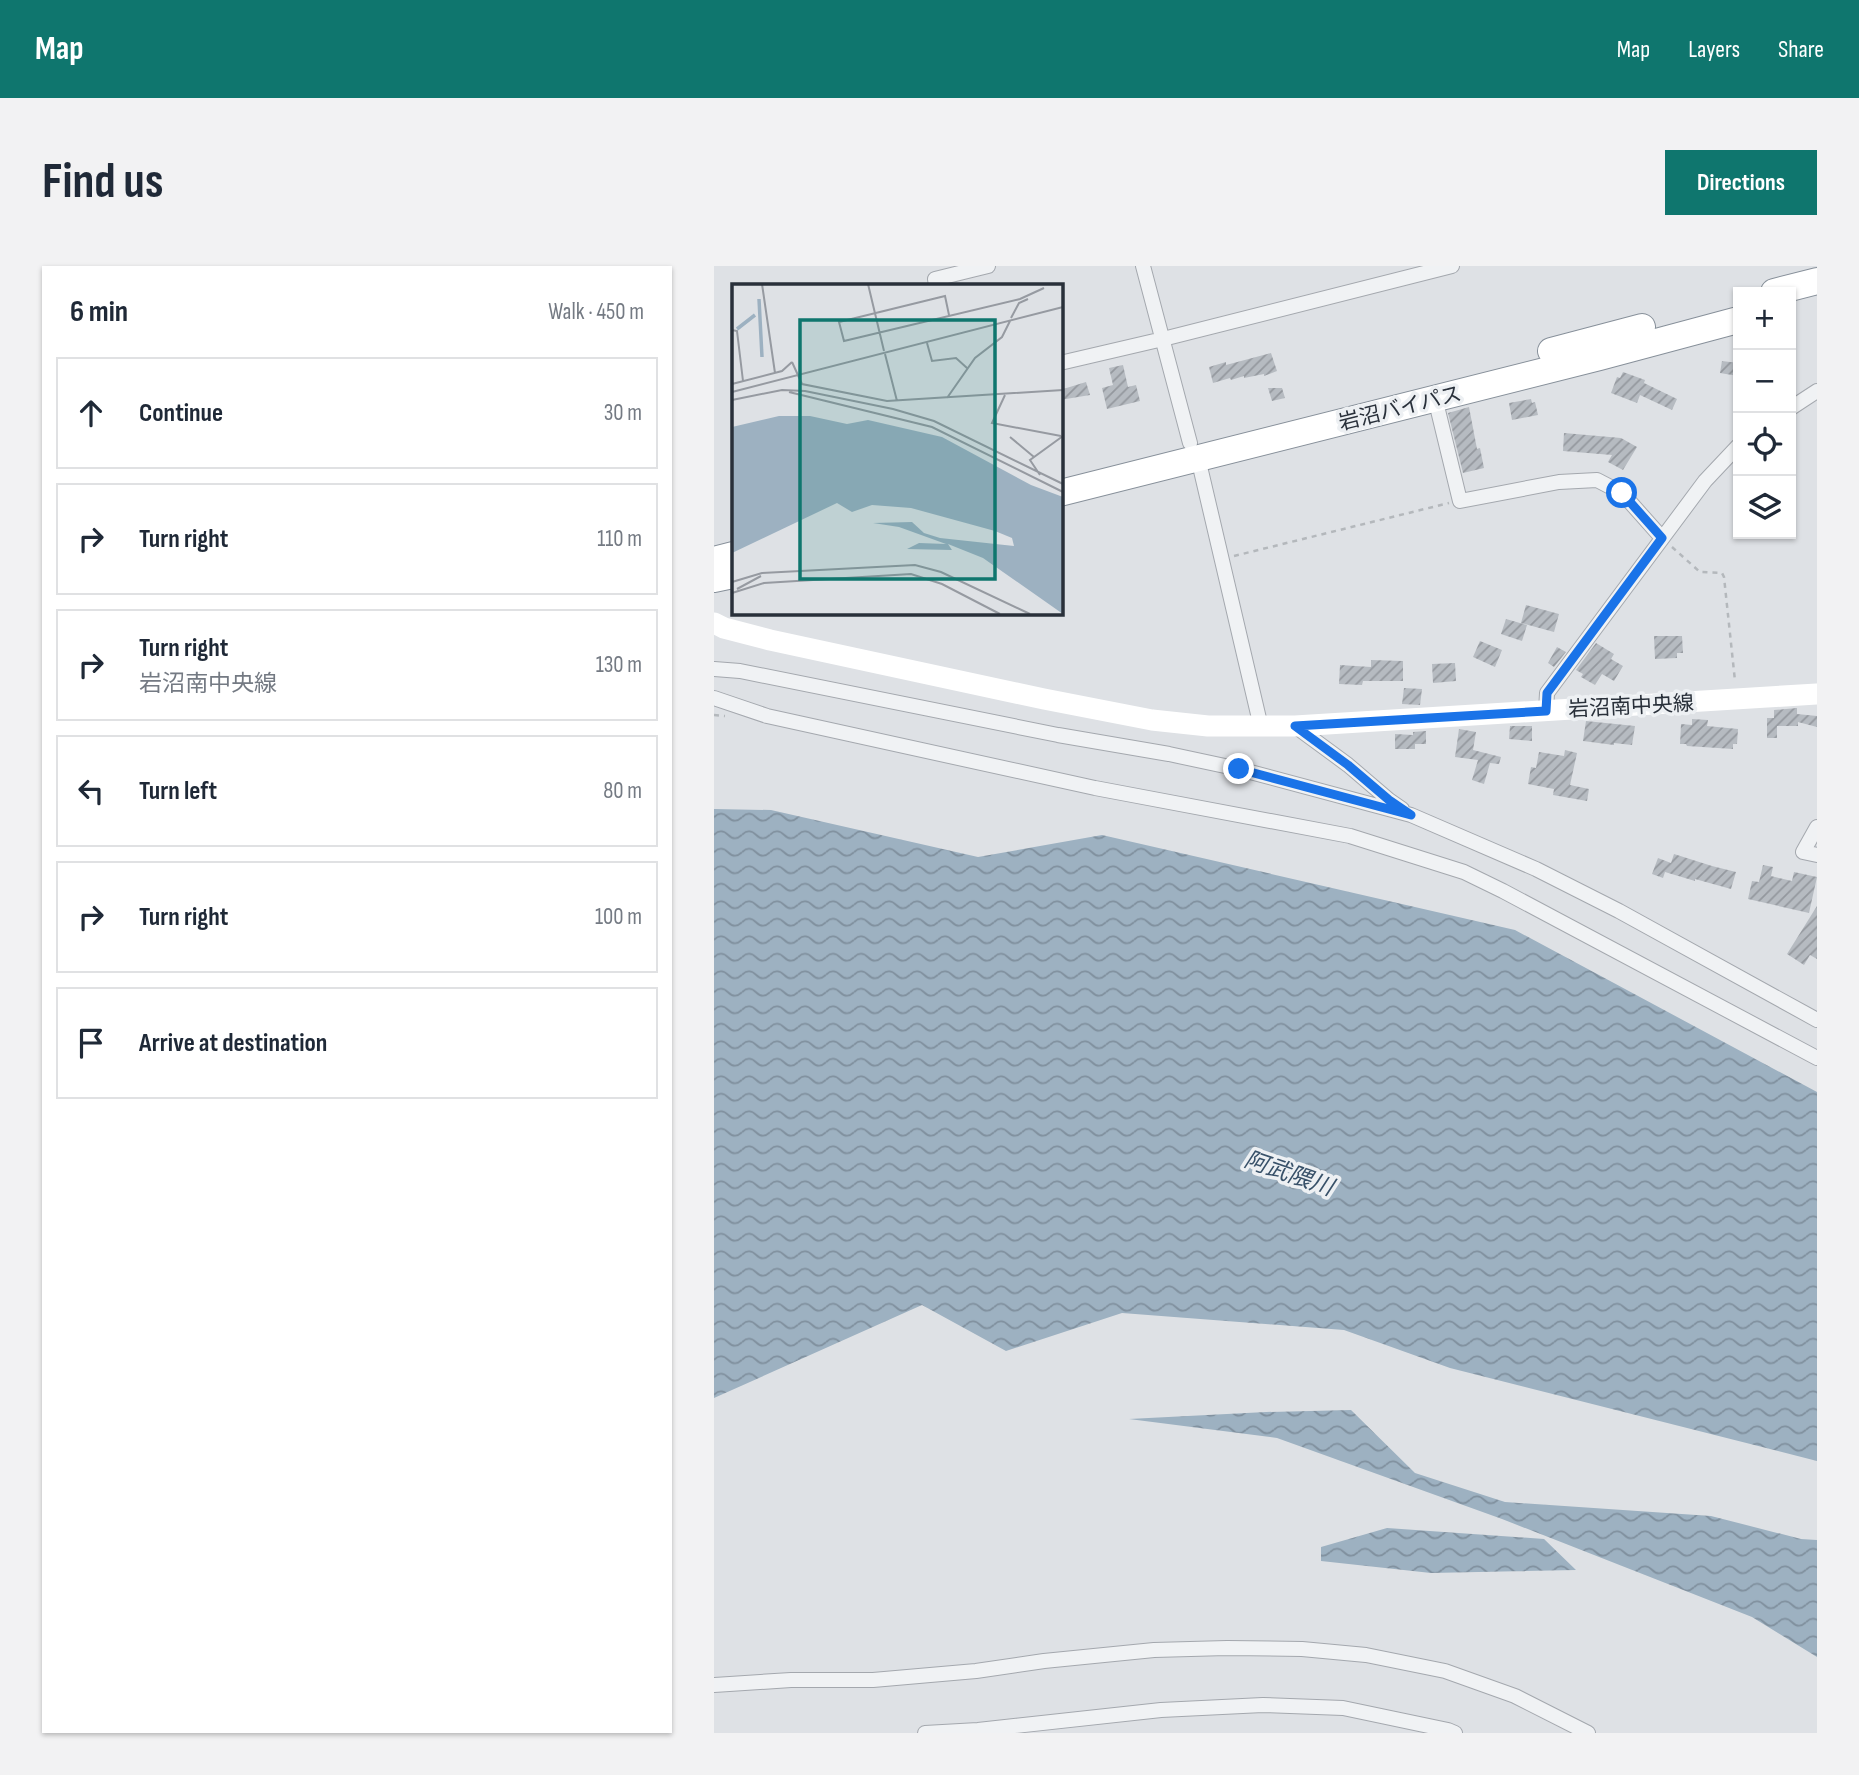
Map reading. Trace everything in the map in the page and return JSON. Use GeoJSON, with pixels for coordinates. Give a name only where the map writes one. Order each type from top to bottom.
{"type":"FeatureCollection","features":[{"type":"Feature","properties":{"kind":"highway"},"geometry":{"type":"LineString","coordinates":[[1794,287],[1817,281]]}},
{"type":"Feature","properties":{"kind":"highway"},"geometry":{"type":"LineString","coordinates":[[1796,304],[1817,298]]}},
{"type":"Feature","properties":{"kind":"highway","name":"岩沼バイパス"},"geometry":{"type":"LineString","coordinates":[[1062,492],[1194,451],[1733,303]]}},
{"type":"Feature","properties":{"kind":"highway","name":"岩沼バイパス"},"geometry":{"type":"LineString","coordinates":[[1062,474],[1194,451],[1435,398],[1733,321]]}},
{"type":"Feature","properties":{"kind":"highway"},"geometry":{"type":"LineString","coordinates":[[714,560],[732,555]]}},
{"type":"Feature","properties":{"kind":"highway"},"geometry":{"type":"LineString","coordinates":[[714,579],[732,575]]}},
{"type":"Feature","properties":{"kind":"street"},"geometry":{"type":"LineString","coordinates":[[936,284],[935,279],[988,266]]}},
{"type":"Feature","properties":{"kind":"street"},"geometry":{"type":"LineString","coordinates":[[1143,266],[1194,451],[1261,727]]}},
{"type":"Feature","properties":{"kind":"street"},"geometry":{"type":"LineString","coordinates":[[1062,363],[1452,266]]}},
{"type":"Feature","properties":{"kind":"street"},"geometry":{"type":"LineString","coordinates":[[1796,405],[1817,391]]}},
{"type":"Feature","properties":{"kind":"street"},"geometry":{"type":"LineString","coordinates":[[1435,398],[1460,501],[1559,482],[1597,481],[1622,493],[1662,538]]}},
{"type":"Feature","properties":{"kind":"street"},"geometry":{"type":"LineString","coordinates":[[1546,711],[1547,693],[1705,481],[1733,451]]}},
{"type":"Feature","properties":{"kind":"street","name":"岩沼南中央線"},"geometry":{"type":"LineString","coordinates":[[714,623],[783,643],[1044,699],[1152,720],[1209,726],[1295,726],[1817,694]]}},
{"type":"Feature","properties":{"kind":"street"},"geometry":{"type":"LineString","coordinates":[[714,669],[740,671],[1058,735],[1169,754],[1239,769],[1411,815],[1536,869],[1619,911],[1817,1020]]}},
{"type":"Feature","properties":{"kind":"street"},"geometry":{"type":"LineString","coordinates":[[714,698],[783,720],[1095,788],[1350,836],[1464,872],[1817,1058]]}},
{"type":"Feature","properties":{"kind":"street"},"geometry":{"type":"LineString","coordinates":[[1295,726],[1411,815]]}},
{"type":"Feature","properties":{"kind":"street"},"geometry":{"type":"LineString","coordinates":[[1817,827],[1803,852],[1817,855]]}},
{"type":"Feature","properties":{"kind":"street"},"geometry":{"type":"LineString","coordinates":[[714,1685],[791,1680],[873,1680],[1154,1650],[1227,1647],[1302,1649],[1366,1655],[1445,1671],[1515,1696],[1588,1733]]}},
{"type":"Feature","properties":{"kind":"street"},"geometry":{"type":"LineString","coordinates":[[925,1733],[978,1730],[1161,1710],[1263,1705],[1343,1708],[1455,1733]]}},
{"type":"Feature","properties":{"kind":"path"},"geometry":{"type":"LineString","coordinates":[[1221,559],[1460,501]]}},
{"type":"Feature","properties":{"kind":"path"},"geometry":{"type":"LineString","coordinates":[[1662,538],[1700,572],[1722,573],[1724,577],[1737,699]]}},
{"type":"Feature","properties":{"kind":"water","name":"阿武隈川"},"geometry":{"type":"Polygon","coordinates":[[[714,809],[771,810],[978,857],[1102,835],[1515,930],[1817,1092],[1817,1461],[1450,1368],[1344,1330],[1122,1313],[1006,1351],[922,1305],[714,1398],[714,809]]]}},
{"type":"Feature","properties":{"kind":"water"},"geometry":{"type":"Polygon","coordinates":[[[1351,1410],[1415,1473],[1505,1502],[1711,1516],[1801,1539],[1817,1540],[1817,1657],[1752,1617],[1502,1519],[1277,1438],[1129,1419],[1351,1410]]]}},
{"type":"Feature","properties":{"kind":"water"},"geometry":{"type":"Polygon","coordinates":[[[1387,1528],[1544,1539],[1576,1570],[1431,1573],[1321,1561],[1321,1547],[1387,1528]]]}},
{"type":"Feature","properties":{"kind":"building"},"geometry":{"type":"Polygon","coordinates":[[[1271,353],[1277,371],[1264,376],[1244,376],[1213,383],[1209,367],[1271,353]]]}},
{"type":"Feature","properties":{"kind":"building"},"geometry":{"type":"Polygon","coordinates":[[[1722,361],[1733,362],[1733,375],[1720,373],[1722,361]]]}},
{"type":"Feature","properties":{"kind":"building"},"geometry":{"type":"Polygon","coordinates":[[[1123,365],[1128,387],[1136,385],[1140,401],[1107,409],[1102,388],[1113,385],[1109,368],[1123,365]]]}},
{"type":"Feature","properties":{"kind":"building"},"geometry":{"type":"Polygon","coordinates":[[[1623,372],[1645,380],[1644,383],[1677,399],[1672,410],[1640,395],[1637,403],[1611,393],[1617,377],[1620,378],[1623,372]]]}},
{"type":"Feature","properties":{"kind":"building"},"geometry":{"type":"Polygon","coordinates":[[[1086,382],[1090,395],[1062,400],[1062,389],[1086,382]]]}},
{"type":"Feature","properties":{"kind":"building"},"geometry":{"type":"Polygon","coordinates":[[[1268,388],[1282,388],[1285,398],[1272,401],[1268,388]]]}},
{"type":"Feature","properties":{"kind":"building"},"geometry":{"type":"Polygon","coordinates":[[[1531,399],[1532,403],[1535,402],[1538,415],[1512,420],[1509,403],[1531,399]]]}},
{"type":"Feature","properties":{"kind":"building"},"geometry":{"type":"Polygon","coordinates":[[[1469,407],[1477,449],[1480,448],[1484,468],[1463,473],[1448,413],[1469,407]]]}},
{"type":"Feature","properties":{"kind":"building"},"geometry":{"type":"Polygon","coordinates":[[[1564,433],[1621,438],[1637,447],[1623,470],[1608,462],[1612,455],[1563,451],[1564,433]]]}},
{"type":"Feature","properties":{"kind":"building"},"geometry":{"type":"Polygon","coordinates":[[[1526,605],[1559,614],[1554,632],[1521,623],[1526,605]]]}},
{"type":"Feature","properties":{"kind":"building"},"geometry":{"type":"Polygon","coordinates":[[[1506,619],[1527,625],[1522,641],[1501,634],[1506,619]]]}},
{"type":"Feature","properties":{"kind":"building"},"geometry":{"type":"Polygon","coordinates":[[[1654,636],[1682,636],[1683,653],[1677,653],[1677,658],[1655,659],[1654,636]]]}},
{"type":"Feature","properties":{"kind":"building"},"geometry":{"type":"Polygon","coordinates":[[[1480,641],[1502,650],[1495,667],[1473,657],[1480,641]]]}},
{"type":"Feature","properties":{"kind":"building"},"geometry":{"type":"Polygon","coordinates":[[[1596,643],[1614,654],[1611,659],[1623,666],[1614,681],[1602,674],[1595,685],[1581,677],[1583,674],[1576,670],[1596,643]]]}},
{"type":"Feature","properties":{"kind":"building"},"geometry":{"type":"Polygon","coordinates":[[[1557,647],[1566,652],[1554,667],[1548,663],[1557,647]]]}},
{"type":"Feature","properties":{"kind":"building"},"geometry":{"type":"Polygon","coordinates":[[[1371,660],[1403,661],[1403,681],[1339,684],[1340,665],[1371,667],[1371,660]]]}},
{"type":"Feature","properties":{"kind":"building"},"geometry":{"type":"Polygon","coordinates":[[[1455,663],[1456,681],[1433,683],[1432,664],[1455,663]]]}},
{"type":"Feature","properties":{"kind":"building"},"geometry":{"type":"Polygon","coordinates":[[[1404,688],[1422,689],[1420,705],[1402,704],[1404,688]]]}},
{"type":"Feature","properties":{"kind":"building"},"geometry":{"type":"Polygon","coordinates":[[[1797,708],[1797,714],[1817,716],[1817,727],[1798,722],[1798,726],[1777,726],[1777,738],[1767,738],[1767,718],[1774,718],[1774,710],[1797,708]]]}},
{"type":"Feature","properties":{"kind":"building"},"geometry":{"type":"Polygon","coordinates":[[[1692,719],[1708,720],[1707,726],[1738,729],[1737,744],[1733,744],[1733,749],[1680,744],[1681,724],[1692,725],[1692,719]]]}},
{"type":"Feature","properties":{"kind":"building"},"geometry":{"type":"Polygon","coordinates":[[[1586,721],[1635,726],[1632,745],[1583,741],[1586,721]]]}},
{"type":"Feature","properties":{"kind":"building"},"geometry":{"type":"Polygon","coordinates":[[[1510,726],[1532,726],[1532,741],[1509,739],[1510,726]]]}},
{"type":"Feature","properties":{"kind":"building"},"geometry":{"type":"Polygon","coordinates":[[[1459,729],[1476,732],[1473,750],[1501,757],[1499,764],[1490,763],[1484,784],[1472,780],[1478,760],[1455,757],[1459,729]]]}},
{"type":"Feature","properties":{"kind":"building"},"geometry":{"type":"Polygon","coordinates":[[[1426,731],[1426,744],[1415,744],[1415,749],[1395,749],[1395,734],[1413,735],[1413,732],[1426,731]]]}},
{"type":"Feature","properties":{"kind":"building"},"geometry":{"type":"Polygon","coordinates":[[[1565,750],[1577,753],[1570,785],[1589,789],[1587,801],[1553,795],[1554,789],[1528,784],[1531,767],[1536,768],[1539,752],[1564,756],[1565,750]]]}},
{"type":"Feature","properties":{"kind":"building"},"geometry":{"type":"Polygon","coordinates":[[[1674,854],[1736,872],[1731,889],[1665,872],[1663,878],[1652,874],[1658,858],[1671,863],[1674,854]]]}},
{"type":"Feature","properties":{"kind":"building"},"geometry":{"type":"Polygon","coordinates":[[[1763,865],[1773,867],[1771,876],[1792,881],[1794,872],[1817,877],[1809,913],[1748,899],[1752,881],[1759,882],[1763,865]]]}},
{"type":"Feature","properties":{"kind":"building"},"geometry":{"type":"Polygon","coordinates":[[[1817,906],[1817,959],[1810,955],[1804,965],[1787,954],[1817,906]]]}},
{"type":"Feature","properties":{"kind":"route"},"geometry":{"type":"LineString","coordinates":[[1239,769],[1411,815],[1295,726],[1546,711],[1547,693],[1662,538],[1622,493]]}}]}
